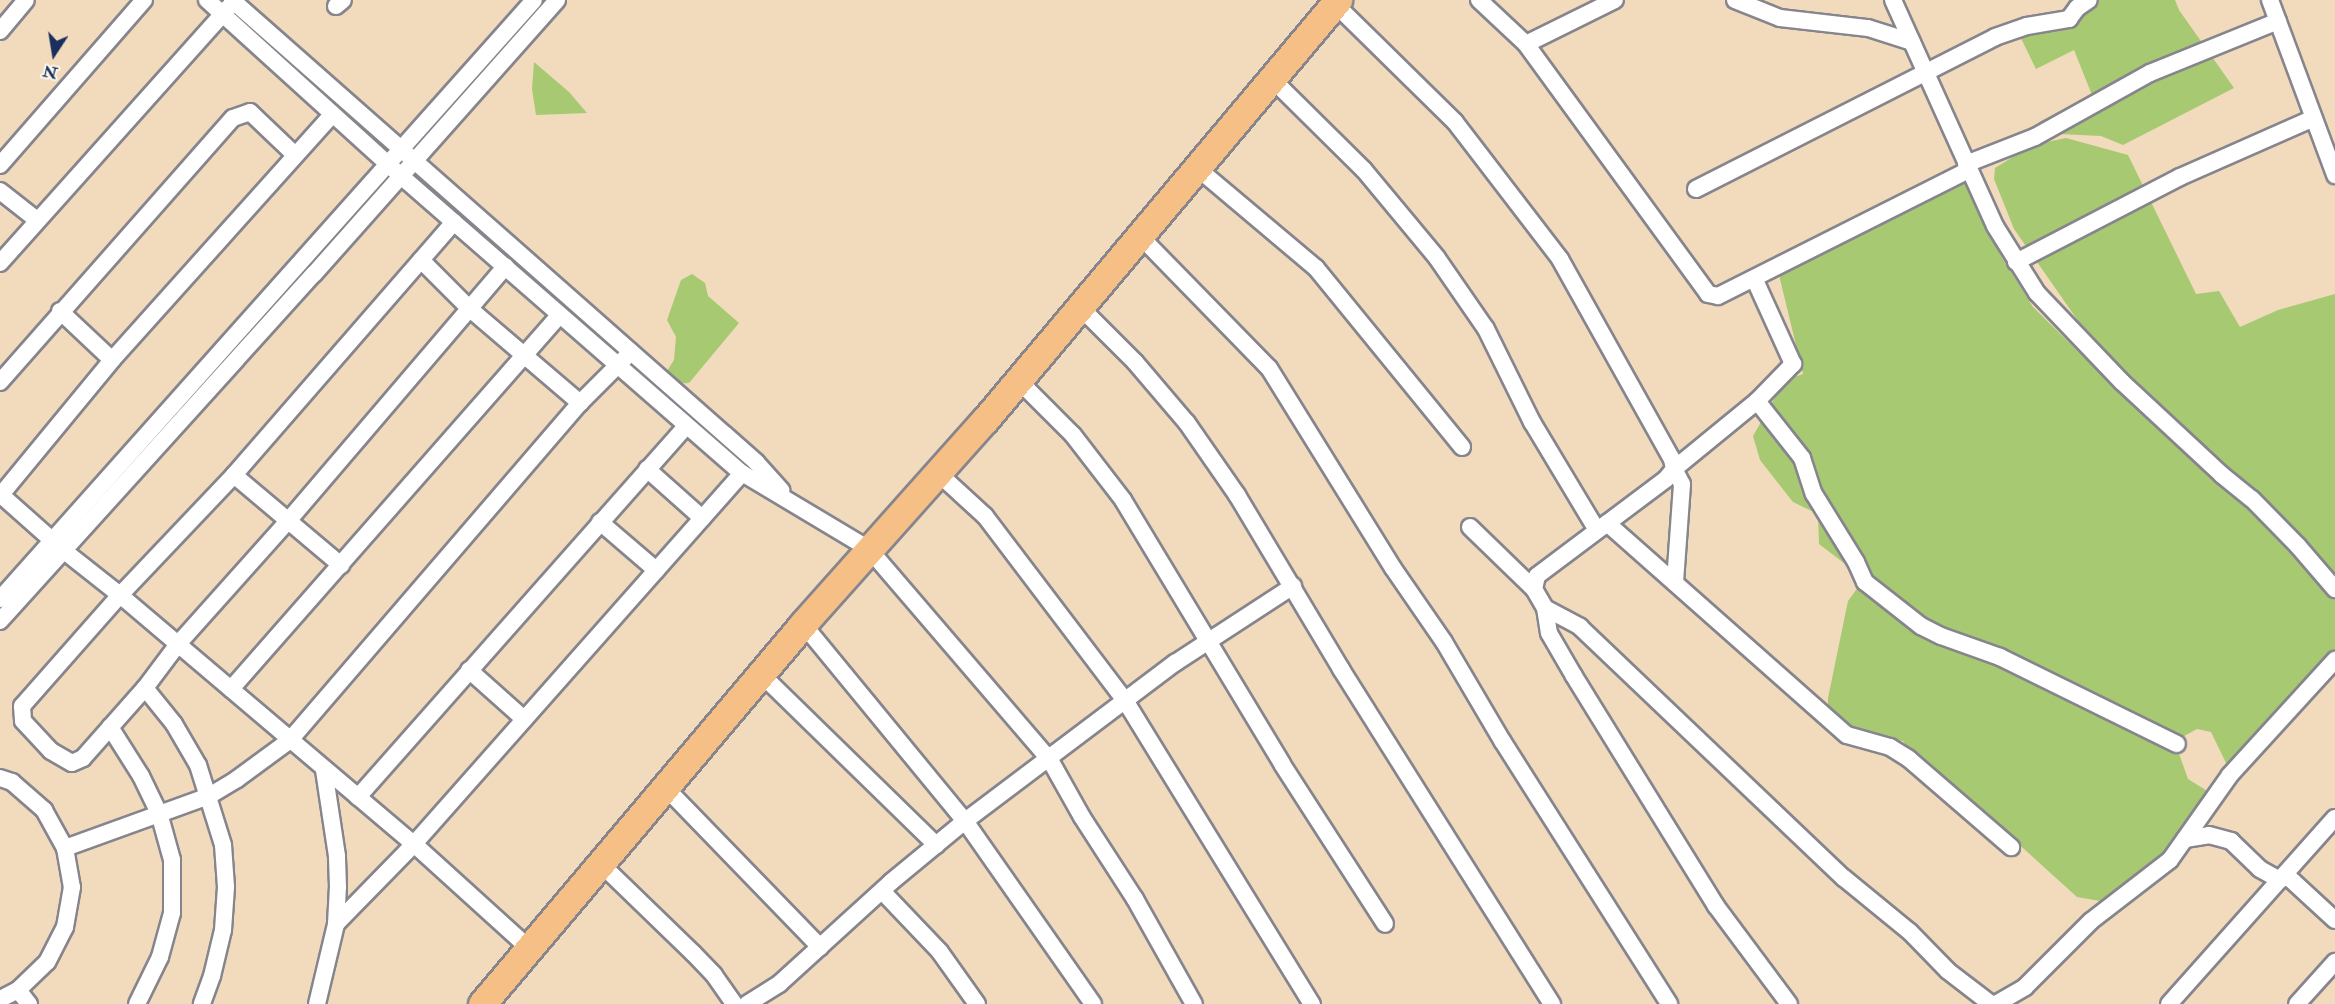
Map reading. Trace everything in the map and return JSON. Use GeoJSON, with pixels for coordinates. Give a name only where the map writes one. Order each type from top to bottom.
{"type":"FeatureCollection","features":[{"type":"Feature","properties":{"kind":"highway"},"geometry":{"type":"LineString","coordinates":[[482,1004],[803,624],[938,473],[1080,307],[1337,2]]}},
{"type":"Feature","properties":{"kind":"street"},"geometry":{"type":"LineString","coordinates":[[0,31],[26,0]]}},
{"type":"Feature","properties":{"kind":"street"},"geometry":{"type":"LineString","coordinates":[[207,0],[395,171],[742,473],[789,499],[869,549],[1050,760],[1082,817],[1135,899],[1194,1004]]}},
{"type":"Feature","properties":{"kind":"street"},"geometry":{"type":"LineString","coordinates":[[0,621],[58,546],[408,156],[534,0]]}},
{"type":"Feature","properties":{"kind":"street"},"geometry":{"type":"LineString","coordinates":[[408,156],[557,0]]}},
{"type":"Feature","properties":{"kind":"street"},"geometry":{"type":"LineString","coordinates":[[1479,0],[1526,44],[1708,294],[1718,296],[1967,167],[2035,137],[2150,73],[2278,21]]}},
{"type":"Feature","properties":{"kind":"street"},"geometry":{"type":"LineString","coordinates":[[1526,44],[1615,0]]}},
{"type":"Feature","properties":{"kind":"street"},"geometry":{"type":"LineString","coordinates":[[1735,0],[1780,18],[1868,28],[1912,42]]}},
{"type":"Feature","properties":{"kind":"street"},"geometry":{"type":"LineString","coordinates":[[1893,0],[1967,167],[2016,262],[2037,293],[2100,360],[2222,476],[2252,499],[2298,546],[2335,589]]}},
{"type":"Feature","properties":{"kind":"street"},"geometry":{"type":"LineString","coordinates":[[1696,189],[1995,37],[2027,26],[2068,19],[2077,8],[2089,0]]}},
{"type":"Feature","properties":{"kind":"street"},"geometry":{"type":"LineString","coordinates":[[2270,0],[2335,175]]}},
{"type":"Feature","properties":{"kind":"street"},"geometry":{"type":"LineString","coordinates":[[0,263],[233,1],[756,462],[789,499]]}},
{"type":"Feature","properties":{"kind":"street"},"geometry":{"type":"LineString","coordinates":[[1337,2],[1455,122],[1560,259],[1672,459],[1674,469],[1682,484],[1675,582]]}},
{"type":"Feature","properties":{"kind":"street"},"geometry":{"type":"LineString","coordinates":[[0,165],[135,3]]}},
{"type":"Feature","properties":{"kind":"street"},"geometry":{"type":"LineString","coordinates":[[1272,79],[1364,170],[1437,258],[1486,329],[1532,422],[1602,527],[1675,582],[1847,735],[1890,747],[1909,759],[2011,847]]}},
{"type":"Feature","properties":{"kind":"street"},"geometry":{"type":"LineString","coordinates":[[0,382],[60,311],[233,118],[250,112],[295,154]]}},
{"type":"Feature","properties":{"kind":"street"},"geometry":{"type":"LineString","coordinates":[[332,115],[112,360],[0,495],[414,844],[530,949]]}},
{"type":"Feature","properties":{"kind":"street"},"geometry":{"type":"LineString","coordinates":[[2016,262],[2180,177],[2314,118]]}},
{"type":"Feature","properties":{"kind":"street"},"geometry":{"type":"LineString","coordinates":[[1196,167],[1316,268],[1462,447]]}},
{"type":"Feature","properties":{"kind":"street"},"geometry":{"type":"LineString","coordinates":[[0,191],[37,220]]}},
{"type":"Feature","properties":{"kind":"street"},"geometry":{"type":"LineString","coordinates":[[453,222],[234,475],[120,595],[22,706],[23,721],[51,751],[72,763],[83,758],[145,688],[178,644],[288,521],[506,266]]}},
{"type":"Feature","properties":{"kind":"street"},"geometry":{"type":"LineString","coordinates":[[1139,235],[1269,368],[1393,568],[1444,642],[1503,742],[1669,1004]]}},
{"type":"Feature","properties":{"kind":"street"},"geometry":{"type":"LineString","coordinates":[[421,260],[470,309],[580,403]]}},
{"type":"Feature","properties":{"kind":"street"},"geometry":{"type":"LineString","coordinates":[[1534,590],[1537,576],[1666,479],[1674,469],[1757,401],[1793,364],[1755,278]]}},
{"type":"Feature","properties":{"kind":"street"},"geometry":{"type":"LineString","coordinates":[[1080,307],[1135,362],[1187,423],[1243,504],[1341,669],[1552,1004]]}},
{"type":"Feature","properties":{"kind":"street"},"geometry":{"type":"LineString","coordinates":[[60,311],[112,360]]}},
{"type":"Feature","properties":{"kind":"street"},"geometry":{"type":"LineString","coordinates":[[231,689],[559,315]]}},
{"type":"Feature","properties":{"kind":"street"},"geometry":{"type":"LineString","coordinates":[[65,848],[209,796],[237,779],[290,740],[580,403],[630,352]]}},
{"type":"Feature","properties":{"kind":"street"},"geometry":{"type":"LineString","coordinates":[[1017,380],[1073,435],[1123,500],[1385,924]]}},
{"type":"Feature","properties":{"kind":"street"},"geometry":{"type":"LineString","coordinates":[[1757,401],[1802,458],[1814,494],[1856,562],[1865,582],[1921,626],[1941,636],[2000,657],[2177,744]]}},
{"type":"Feature","properties":{"kind":"street"},"geometry":{"type":"LineString","coordinates":[[358,797],[686,426]]}},
{"type":"Feature","properties":{"kind":"street"},"geometry":{"type":"LineString","coordinates":[[647,469],[702,518]]}},
{"type":"Feature","properties":{"kind":"street"},"geometry":{"type":"LineString","coordinates":[[336,924],[414,844],[742,473]]}},
{"type":"Feature","properties":{"kind":"street"},"geometry":{"type":"LineString","coordinates":[[938,473],[985,516],[1126,702],[1312,1004]]}},
{"type":"Feature","properties":{"kind":"street"},"geometry":{"type":"LineString","coordinates":[[234,475],[341,565]]}},
{"type":"Feature","properties":{"kind":"street"},"geometry":{"type":"LineString","coordinates":[[600,522],[656,570]]}},
{"type":"Feature","properties":{"kind":"street"},"geometry":{"type":"LineString","coordinates":[[1470,527],[1534,590],[1545,608],[1549,633],[1716,906],[1789,1004]]}},
{"type":"Feature","properties":{"kind":"street"},"geometry":{"type":"LineString","coordinates":[[0,599],[58,546]]}},
{"type":"Feature","properties":{"kind":"street"},"geometry":{"type":"LineString","coordinates":[[747,1004],[779,984],[882,891],[965,821],[1050,760],[1175,663],[1293,586]]}},
{"type":"Feature","properties":{"kind":"street"},"geometry":{"type":"LineString","coordinates":[[1545,608],[1580,627],[1844,878],[1910,932],[1948,971],[1991,1004]]}},
{"type":"Feature","properties":{"kind":"street"},"geometry":{"type":"LineString","coordinates":[[803,624],[965,821],[1094,1004]]}},
{"type":"Feature","properties":{"kind":"street"},"geometry":{"type":"LineString","coordinates":[[1996,1004],[2025,987],[2052,963],[2091,921],[2170,860],[2230,775],[2335,660]]}},
{"type":"Feature","properties":{"kind":"street"},"geometry":{"type":"LineString","coordinates":[[469,670],[524,719]]}},
{"type":"Feature","properties":{"kind":"street"},"geometry":{"type":"LineString","coordinates":[[761,674],[936,845]]}},
{"type":"Feature","properties":{"kind":"street"},"geometry":{"type":"LineString","coordinates":[[145,688],[180,735],[198,765],[223,846],[226,887],[224,930],[202,1004]]}},
{"type":"Feature","properties":{"kind":"street"},"geometry":{"type":"LineString","coordinates":[[110,727],[141,776],[159,813],[172,860],[172,913],[160,957],[136,1004]]}},
{"type":"Feature","properties":{"kind":"street"},"geometry":{"type":"LineString","coordinates":[[317,1004],[336,924],[337,856],[324,770]]}},
{"type":"Feature","properties":{"kind":"street"},"geometry":{"type":"LineString","coordinates":[[0,777],[12,782],[44,810],[65,848],[72,887],[65,927],[47,962],[18,990],[0,999]]}},
{"type":"Feature","properties":{"kind":"street"},"geometry":{"type":"LineString","coordinates":[[665,787],[820,947]]}},
{"type":"Feature","properties":{"kind":"street"},"geometry":{"type":"LineString","coordinates":[[2169,1004],[2335,818]]}},
{"type":"Feature","properties":{"kind":"street"},"geometry":{"type":"LineString","coordinates":[[2185,839],[2209,836],[2231,841],[2260,869],[2282,877],[2335,920]]}},
{"type":"Feature","properties":{"kind":"street"},"geometry":{"type":"LineString","coordinates":[[601,864],[714,975],[734,1004]]}},
{"type":"Feature","properties":{"kind":"street"},"geometry":{"type":"LineString","coordinates":[[882,891],[940,952],[977,1004]]}},
{"type":"Feature","properties":{"kind":"street"},"geometry":{"type":"LineString","coordinates":[[2297,1004],[2335,962]]}},
{"type":"Feature","properties":{"kind":"street"},"geometry":{"type":"LineString","coordinates":[[18,990],[29,1004]]}},
{"type":"Feature","properties":{"kind":"green space"},"geometry":{"type":"Polygon","coordinates":[[[2100,0],[2175,0],[2179,10],[2234,88],[2123,145],[2101,136],[2039,133],[2039,122],[2092,95],[2074,50],[2036,69],[2018,32],[2100,0]]]}},
{"type":"Feature","properties":{"kind":"green space"},"geometry":{"type":"Polygon","coordinates":[[[534,62],[569,92],[587,113],[536,115],[532,89],[534,62]]]}},
{"type":"Feature","properties":{"kind":"green space"},"geometry":{"type":"Polygon","coordinates":[[[2066,138],[2128,155],[2196,294],[2219,291],[2240,327],[2278,310],[2335,294],[2335,657],[2228,767],[2211,732],[2197,729],[2175,741],[1932,630],[1819,544],[1818,514],[1793,502],[1760,460],[1753,436],[1785,380],[1803,374],[1779,275],[1967,173],[2001,256],[2033,307],[2103,376],[2081,325],[2014,229],[1994,179],[1995,168],[2032,145],[2066,138]]]}},
{"type":"Feature","properties":{"kind":"green space"},"geometry":{"type":"Polygon","coordinates":[[[692,274],[705,283],[708,296],[739,323],[689,383],[669,384],[665,374],[674,360],[676,337],[667,320],[681,280],[692,274]]]}},
{"type":"Feature","properties":{"kind":"green space"},"geometry":{"type":"Polygon","coordinates":[[[1859,586],[1884,608],[1937,639],[1993,658],[2177,748],[2188,779],[2212,794],[2170,855],[2106,902],[2077,897],[2023,848],[1920,765],[1903,741],[1865,736],[1848,728],[1828,709],[1828,698],[1848,601],[1859,586]]]}}]}
